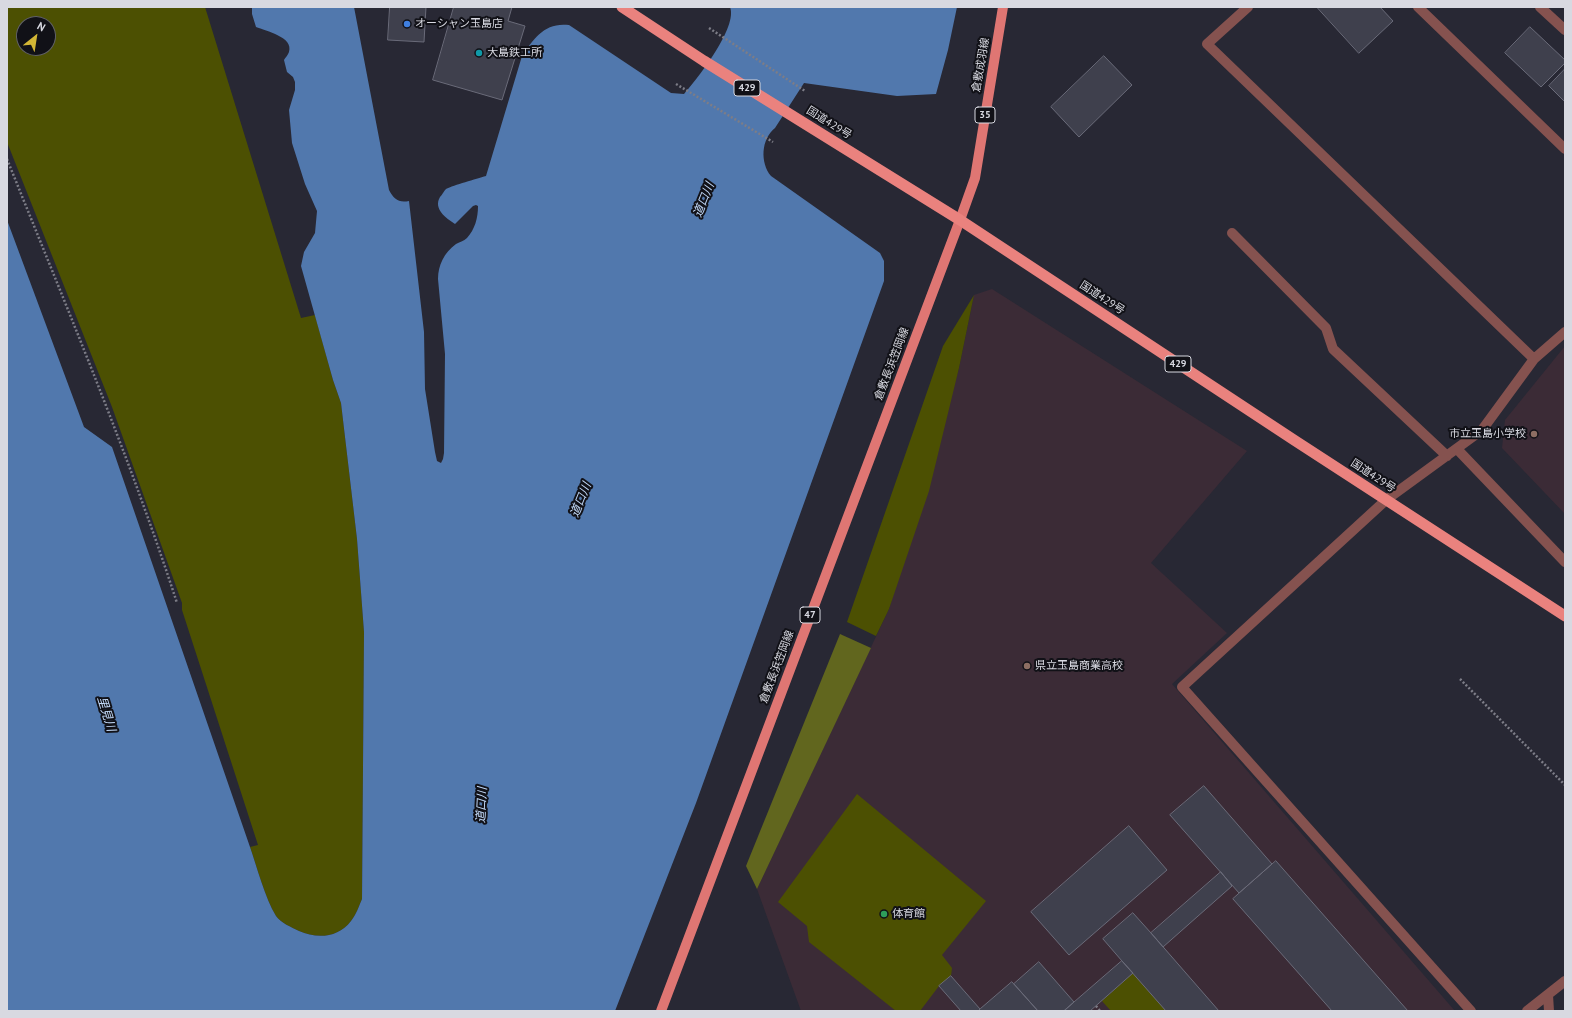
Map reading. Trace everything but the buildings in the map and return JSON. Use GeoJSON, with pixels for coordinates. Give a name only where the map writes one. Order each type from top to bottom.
{"type":"FeatureCollection","features":[{"type":"Feature","properties":{"kind":"highway","name":"国道429号"},"geometry":{"type":"LineString","coordinates":[[622,7],[704,61],[960,220],[1565,616]]}},
{"type":"Feature","properties":{"kind":"main road","name":"倉敷成羽線"},"geometry":{"type":"LineString","coordinates":[[960,220],[974,178],[1003,7]]}},
{"type":"Feature","properties":{"kind":"main road","name":"倉敷長浜笠岡線"},"geometry":{"type":"LineString","coordinates":[[661,1011],[960,220]]}},
{"type":"Feature","properties":{"kind":"street"},"geometry":{"type":"LineString","coordinates":[[1248,7],[1207,44],[1534,359]]}},
{"type":"Feature","properties":{"kind":"street"},"geometry":{"type":"LineString","coordinates":[[1418,7],[1565,149]]}},
{"type":"Feature","properties":{"kind":"street"},"geometry":{"type":"LineString","coordinates":[[1540,7],[1565,30]]}},
{"type":"Feature","properties":{"kind":"street"},"geometry":{"type":"LineString","coordinates":[[1232,233],[1326,328],[1333,349],[1447,456]]}},
{"type":"Feature","properties":{"kind":"street"},"geometry":{"type":"LineString","coordinates":[[1471,1011],[1182,687],[1386,500],[1482,430],[1534,359],[1565,332]]}},
{"type":"Feature","properties":{"kind":"street"},"geometry":{"type":"LineString","coordinates":[[1457,449],[1565,562]]}},
{"type":"Feature","properties":{"kind":"street"},"geometry":{"type":"LineString","coordinates":[[1527,1011],[1565,981]]}},
{"type":"Feature","properties":{"kind":"street"},"geometry":{"type":"LineString","coordinates":[[1548,995],[1549,1011]]}},
{"type":"Feature","properties":{"kind":"path"},"geometry":{"type":"LineString","coordinates":[[710,28],[805,91]]}},
{"type":"Feature","properties":{"kind":"path"},"geometry":{"type":"LineString","coordinates":[[676,84],[773,142]]}},
{"type":"Feature","properties":{"kind":"path"},"geometry":{"type":"LineString","coordinates":[[7,159],[122,446],[152,526],[177,603]]}},
{"type":"Feature","properties":{"kind":"path"},"geometry":{"type":"LineString","coordinates":[[1460,679],[1565,785]]}},
{"type":"Feature","properties":{"kind":"path"},"geometry":{"type":"LineString","coordinates":[[1096,1006],[1100,1011]]}},
{"type":"Feature","properties":{"kind":"shaded area"},"geometry":{"type":"Polygon","coordinates":[[[7,7],[205,7],[301,318],[315,315],[341,403],[357,539],[364,632],[362,899],[351,921],[346,927],[334,934],[320,936],[306,934],[299,931],[281,921],[276,916],[268,900],[250,847],[258,845],[182,610],[182,603],[112,407],[7,142],[7,7]]]}},
{"type":"Feature","properties":{"kind":"shaded area","name":"県立玉島商業高校"},"geometry":{"type":"Polygon","coordinates":[[[992,289],[1247,451],[1151,563],[1227,633],[1172,684],[1455,1011],[801,1011],[757,889],[889,609],[959,368],[974,295],[992,289]]]}},
{"type":"Feature","properties":{"kind":"shaded area"},"geometry":{"type":"Polygon","coordinates":[[[974,295],[959,368],[929,491],[889,609],[876,636],[847,622],[943,346],[974,295]]]}},
{"type":"Feature","properties":{"kind":"shaded area","name":"市立玉島小学校"},"geometry":{"type":"Polygon","coordinates":[[[1565,346],[1565,514],[1502,448],[1505,420],[1565,346]]]}},
{"type":"Feature","properties":{"kind":"shaded area","name":"体育館"},"geometry":{"type":"Polygon","coordinates":[[[857,794],[986,901],[942,955],[952,968],[951,976],[939,986],[920,1011],[896,1011],[809,942],[807,926],[778,902],[857,794]]]}},
{"type":"Feature","properties":{"kind":"shaded area"},"geometry":{"type":"Polygon","coordinates":[[[1133,973],[1166,1011],[1111,1011],[1102,1001],[1133,973]]]}},
{"type":"Feature","properties":{"kind":"green space"},"geometry":{"type":"Polygon","coordinates":[[[840,634],[871,648],[757,889],[746,866],[840,634]]]}},
{"type":"Feature","properties":{"kind":"water"},"geometry":{"type":"Polygon","coordinates":[[[252,7],[354,7],[389,190],[397,200],[409,201],[424,332],[425,389],[435,452],[437,461],[441,463],[444,453],[445,354],[438,274],[442,260],[448,251],[470,235],[477,219],[478,206],[473,206],[455,224],[439,209],[438,201],[446,189],[486,176],[522,56],[536,37],[553,26],[569,25],[671,93],[684,94],[707,65],[723,39],[731,16],[730,7],[957,7],[948,50],[936,94],[897,96],[804,83],[767,138],[764,158],[767,171],[771,176],[880,253],[884,261],[884,281],[696,803],[615,1011],[7,1011],[7,220],[84,427],[112,447],[272,909],[283,923],[306,934],[320,936],[334,934],[346,927],[354,916],[362,899],[364,632],[357,539],[341,403],[333,380],[301,266],[304,252],[315,233],[317,211],[305,184],[292,143],[289,110],[295,90],[295,82],[293,77],[287,72],[284,60],[289,53],[289,47],[287,42],[278,35],[256,27],[252,14],[252,7]]]}},
{"type":"Feature","properties":{"kind":"place","name":"オーシャン玉島店"},"geometry":{"type":"Point","coordinates":[407,24]}},
{"type":"Feature","properties":{"kind":"place","name":"大島鉄工所"},"geometry":{"type":"Point","coordinates":[479,53]}},
{"type":"Feature","properties":{"kind":"place","name":"市立玉島小学校"},"geometry":{"type":"Point","coordinates":[1534,434]}},
{"type":"Feature","properties":{"kind":"place","name":"県立玉島商業高校"},"geometry":{"type":"Point","coordinates":[1027,666]}},
{"type":"Feature","properties":{"kind":"place","name":"体育館"},"geometry":{"type":"Point","coordinates":[884,914]}},
{"type":"Feature","properties":{"kind":"water label","name":"道口川"},"geometry":{"type":"Point","coordinates":[704,200]}},
{"type":"Feature","properties":{"kind":"water label","name":"道口川"},"geometry":{"type":"Point","coordinates":[581,500]}},
{"type":"Feature","properties":{"kind":"water label","name":"里見川"},"geometry":{"type":"Point","coordinates":[106,714]}},
{"type":"Feature","properties":{"kind":"water label","name":"道口川"},"geometry":{"type":"Point","coordinates":[482,805]}}]}
